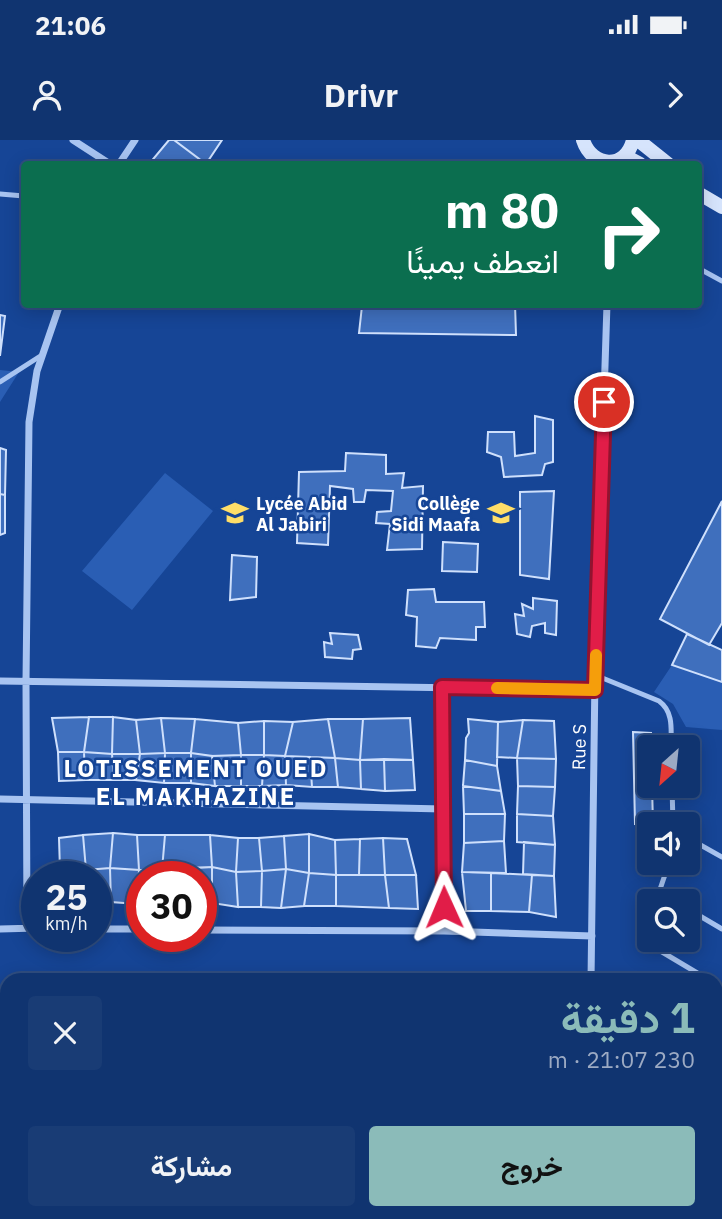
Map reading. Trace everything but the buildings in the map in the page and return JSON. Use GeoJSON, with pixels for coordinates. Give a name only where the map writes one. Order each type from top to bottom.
{"type":"FeatureCollection","features":[{"type":"Feature","properties":{"kind":"street"},"geometry":{"type":"LineString","coordinates":[[73,140],[105,161]]}},
{"type":"Feature","properties":{"kind":"street"},"geometry":{"type":"LineString","coordinates":[[121,161],[135,140]]}},
{"type":"Feature","properties":{"kind":"street"},"geometry":{"type":"LineString","coordinates":[[583,140],[593,160]]}},
{"type":"Feature","properties":{"kind":"street"},"geometry":{"type":"LineString","coordinates":[[622,159],[636,140],[664,161]]}},
{"type":"Feature","properties":{"kind":"street"},"geometry":{"type":"LineString","coordinates":[[702,194],[722,207]]}},
{"type":"Feature","properties":{"kind":"street"},"geometry":{"type":"LineString","coordinates":[[27,861],[29,422],[34,383],[59,308]]}},
{"type":"Feature","properties":{"kind":"street","name":"Rue S"},"geometry":{"type":"LineString","coordinates":[[591,973],[595,675],[607,308]]}},
{"type":"Feature","properties":{"kind":"street"},"geometry":{"type":"LineString","coordinates":[[0,681],[595,690]]}},
{"type":"Feature","properties":{"kind":"street"},"geometry":{"type":"LineString","coordinates":[[442,687],[444,931]]}},
{"type":"Feature","properties":{"kind":"street"},"geometry":{"type":"LineString","coordinates":[[0,799],[443,809]]}},
{"type":"Feature","properties":{"kind":"street"},"geometry":{"type":"LineString","coordinates":[[0,929],[21,928]]}},
{"type":"Feature","properties":{"kind":"street"},"geometry":{"type":"LineString","coordinates":[[217,930],[444,931],[592,936]]}},
{"type":"Feature","properties":{"kind":"lane"},"geometry":{"type":"LineString","coordinates":[[0,194],[21,196]]}},
{"type":"Feature","properties":{"kind":"lane"},"geometry":{"type":"LineString","coordinates":[[702,270],[722,281]]}},
{"type":"Feature","properties":{"kind":"lane"},"geometry":{"type":"LineString","coordinates":[[0,382],[42,355]]}},
{"type":"Feature","properties":{"kind":"lane"},"geometry":{"type":"LineString","coordinates":[[595,675],[667,706],[670,713],[671,735]]}},
{"type":"Feature","properties":{"kind":"lane"},"geometry":{"type":"LineString","coordinates":[[700,845],[722,857]]}},
{"type":"Feature","properties":{"kind":"lane"},"geometry":{"type":"LineString","coordinates":[[700,916],[722,929]]}},
{"type":"Feature","properties":{"kind":"lane"},"geometry":{"type":"LineString","coordinates":[[662,952],[697,973]]}},
{"type":"Feature","properties":{"kind":"shaded area"},"geometry":{"type":"Polygon","coordinates":[[[0,370],[19,372],[0,402],[0,370]]]}},
{"type":"Feature","properties":{"kind":"shaded area"},"geometry":{"type":"Polygon","coordinates":[[[165,473],[213,511],[132,610],[82,571],[165,473]]]}},
{"type":"Feature","properties":{"kind":"shaded area"},"geometry":{"type":"Polygon","coordinates":[[[672,665],[722,682],[722,730],[686,727],[673,704],[654,692],[672,665]]]}},
{"type":"Feature","properties":{"kind":"slow traffic"},"geometry":{"type":"LineString","coordinates":[[497,688],[595,690],[596,655]]}},
{"type":"Feature","properties":{"kind":"place","name":"Lycée Abid Al Jabiri"},"geometry":{"type":"Point","coordinates":[235,513]}},
{"type":"Feature","properties":{"kind":"place","name":"Collège Sidi Maafa"},"geometry":{"type":"Point","coordinates":[501,513]}},
{"type":"Feature","properties":{"kind":"district","name":"LOTISSEMENT OUED EL MAKHAZINE"},"geometry":{"type":"Point","coordinates":[196,782]}},
{"type":"Feature","properties":{"kind":"route"},"geometry":{"type":"LineString","coordinates":[[444,907],[442,687],[595,690],[604,402]]}}]}
